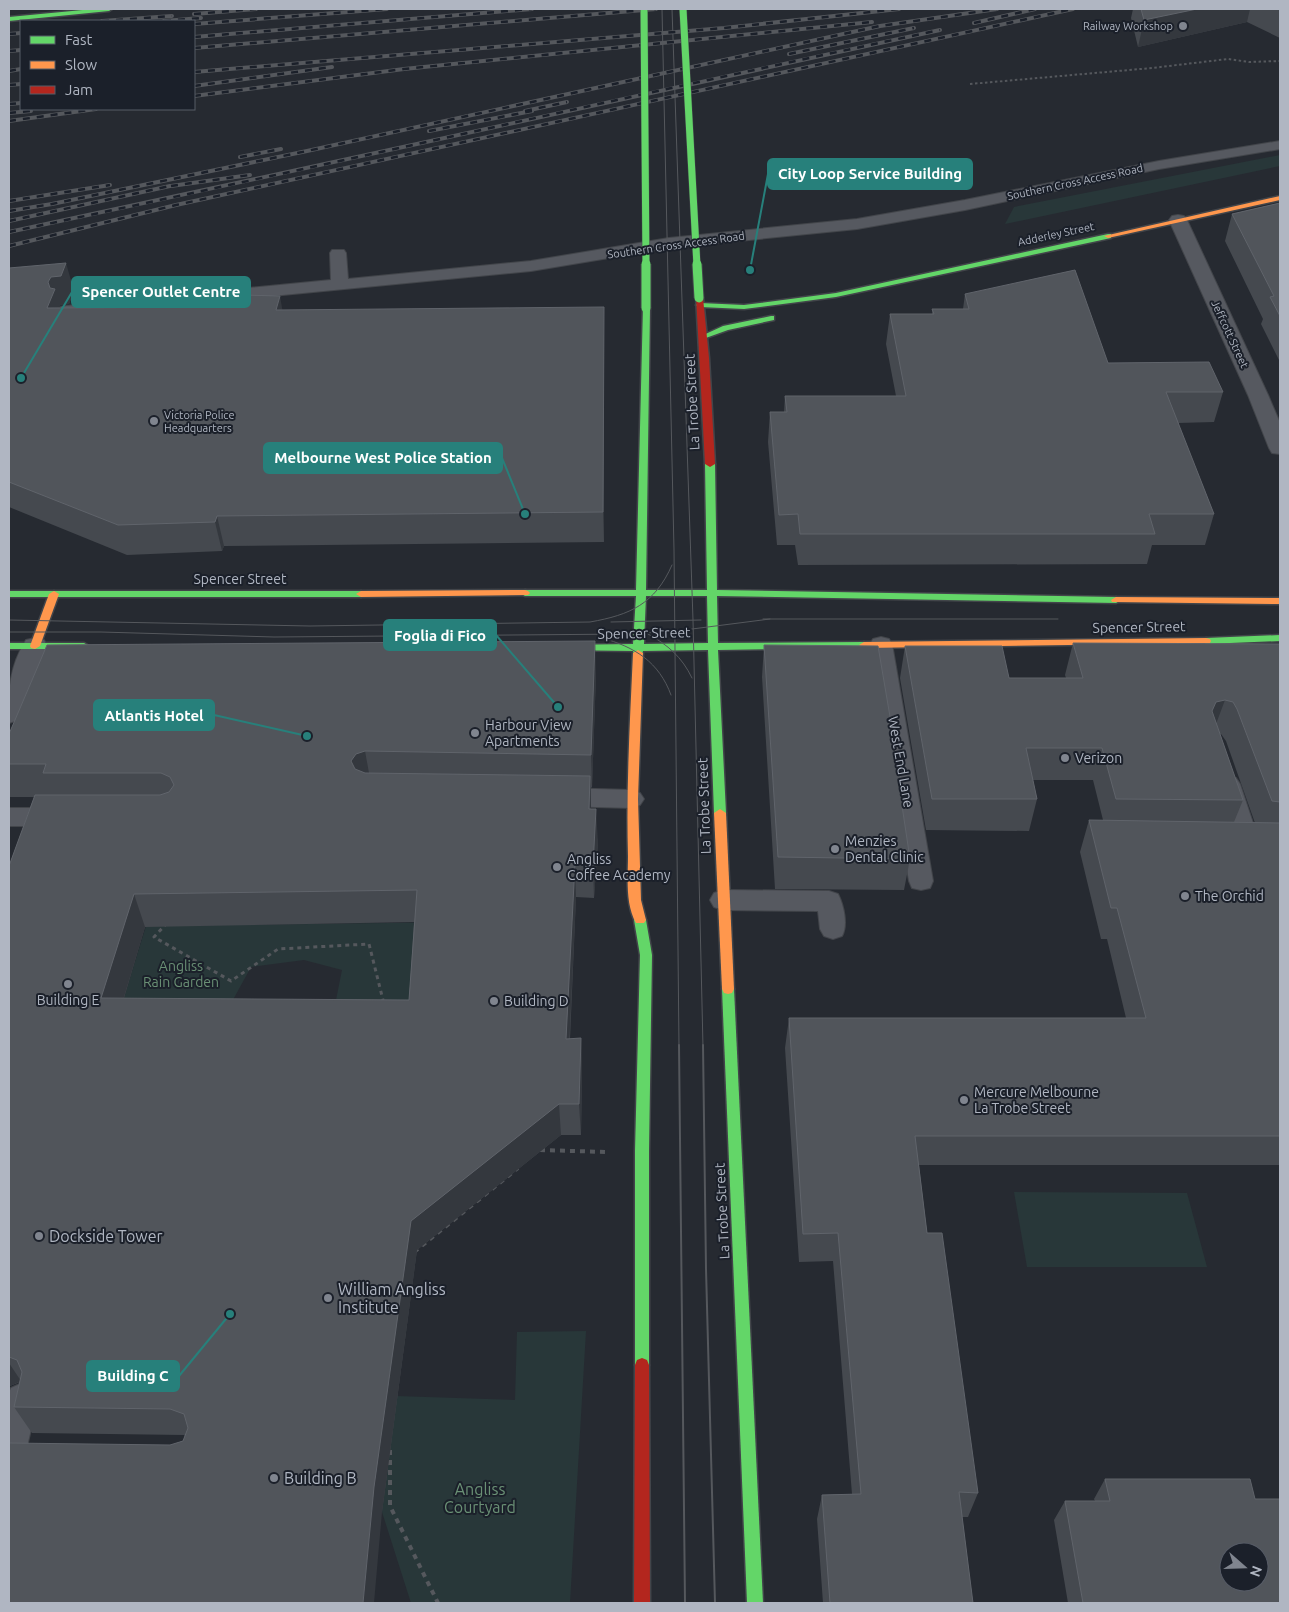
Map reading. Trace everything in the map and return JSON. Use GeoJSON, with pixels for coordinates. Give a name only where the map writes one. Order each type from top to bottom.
{"type":"FeatureCollection","features":[{"type":"Feature","properties":{"kind":"main road"},"geometry":{"type":"LineString","coordinates":[[9,19],[109,9]]}},
{"type":"Feature","properties":{"kind":"main road"},"geometry":{"type":"LineString","coordinates":[[642,1603],[642,1151],[646,955],[644,937],[635,900],[632,799],[641,593],[646,308],[644,9]]}},
{"type":"Feature","properties":{"kind":"main road","name":"La Trobe Street"},"geometry":{"type":"LineString","coordinates":[[683,9],[712,494],[712,647],[755,1603]]}},
{"type":"Feature","properties":{"kind":"main road","name":"Adderley Street"},"geometry":{"type":"LineString","coordinates":[[699,301],[744,307],[836,295],[1280,198]]}},
{"type":"Feature","properties":{"kind":"main road","name":"Adderley Street"},"geometry":{"type":"LineString","coordinates":[[703,337],[726,328],[786,314],[836,295]]}},
{"type":"Feature","properties":{"kind":"main road","name":"Spencer Street"},"geometry":{"type":"LineString","coordinates":[[9,594],[713,592],[1164,601],[1280,601]]}},
{"type":"Feature","properties":{"kind":"main road"},"geometry":{"type":"LineString","coordinates":[[35,646],[54,594]]}},
{"type":"Feature","properties":{"kind":"main road","name":"Spencer Street"},"geometry":{"type":"LineString","coordinates":[[542,648],[1163,643],[1280,638]]}},
{"type":"Feature","properties":{"kind":"main road"},"geometry":{"type":"LineString","coordinates":[[9,646],[98,646]]}},
{"type":"Feature","properties":{"kind":"street","name":"Jeffcott Street"},"geometry":{"type":"LineString","coordinates":[[1178,220],[1258,394],[1280,448]]}},
{"type":"Feature","properties":{"kind":"street"},"geometry":{"type":"LineString","coordinates":[[9,714],[35,646]]}},
{"type":"Feature","properties":{"kind":"lane","name":"Southern Cross Access Road"},"geometry":{"type":"LineString","coordinates":[[66,311],[531,266],[669,243],[891,219],[1159,165],[1280,145]]}},
{"type":"Feature","properties":{"kind":"lane"},"geometry":{"type":"LineString","coordinates":[[338,253],[340,285]]}},
{"type":"Feature","properties":{"kind":"lane","name":"West End Lane"},"geometry":{"type":"LineString","coordinates":[[881,644],[921,881]]}},
{"type":"Feature","properties":{"kind":"lane"},"geometry":{"type":"LineString","coordinates":[[1220,760],[1239,844],[1272,844]]}},
{"type":"Feature","properties":{"kind":"lane"},"geometry":{"type":"LineString","coordinates":[[535,797],[632,799]]}},
{"type":"Feature","properties":{"kind":"lane"},"geometry":{"type":"LineString","coordinates":[[9,818],[86,817]]}},
{"type":"Feature","properties":{"kind":"lane"},"geometry":{"type":"LineString","coordinates":[[723,900],[829,901],[833,929]]}},
{"type":"Feature","properties":{"kind":"lane"},"geometry":{"type":"LineString","coordinates":[[19,1451],[22,1399]]}},
{"type":"Feature","properties":{"kind":"path"},"geometry":{"type":"LineString","coordinates":[[970,84],[1228,59],[1250,62],[1280,61]]}},
{"type":"Feature","properties":{"kind":"path"},"geometry":{"type":"LineString","coordinates":[[172,917],[154,937],[231,981],[278,949],[369,944],[384,1005]]}},
{"type":"Feature","properties":{"kind":"path"},"geometry":{"type":"LineString","coordinates":[[532,1149],[578,1152],[642,1151]]}},
{"type":"Feature","properties":{"kind":"path"},"geometry":{"type":"LineString","coordinates":[[413,1262],[414,1252],[517,1170],[522,1163]]}},
{"type":"Feature","properties":{"kind":"path"},"geometry":{"type":"LineString","coordinates":[[390,1443],[390,1506],[438,1603]]}},
{"type":"Feature","properties":{"kind":"green space"},"geometry":{"type":"Polygon","coordinates":[[[1280,155],[1280,166],[1005,224],[1014,207],[1280,155]]]}},
{"type":"Feature","properties":{"kind":"green space","name":"Angliss Rain Garden"},"geometry":{"type":"Polygon","coordinates":[[[463,922],[415,1031],[330,1030],[342,970],[304,960],[251,967],[229,1007],[114,1030],[146,926],[463,922]]]}},
{"type":"Feature","properties":{"kind":"green space"},"geometry":{"type":"Polygon","coordinates":[[[1014,1192],[1187,1193],[1207,1267],[1027,1267],[1014,1192]]]}},
{"type":"Feature","properties":{"kind":"green space","name":"Angliss Courtyard"},"geometry":{"type":"Polygon","coordinates":[[[586,1331],[570,1603],[411,1603],[382,1512],[396,1396],[515,1400],[517,1332],[586,1331]]]}},
{"type":"Feature","properties":{"kind":"building"},"geometry":{"type":"Polygon","coordinates":[[[1141,9],[1197,9],[1144,20],[1141,9]]]}},
{"type":"Feature","properties":{"kind":"building"},"geometry":{"type":"Polygon","coordinates":[[[1280,203],[1280,316],[1270,297],[1274,296],[1232,214],[1280,203]]]}},
{"type":"Feature","properties":{"kind":"building"},"geometry":{"type":"Polygon","coordinates":[[[66,263],[61,276],[51,277],[48,282],[50,288],[55,289],[47,308],[238,307],[242,295],[280,296],[276,310],[604,307],[603,512],[217,516],[215,522],[118,525],[9,482],[9,268],[66,263]]]}},
{"type":"Feature","properties":{"kind":"building"},"geometry":{"type":"Polygon","coordinates":[[[1075,270],[1108,363],[1209,362],[1223,392],[1166,392],[1214,514],[1149,514],[1155,534],[800,534],[798,514],[779,515],[770,412],[787,412],[785,396],[906,396],[890,314],[934,314],[932,309],[969,309],[965,294],[1075,270]]]}},
{"type":"Feature","properties":{"kind":"building","name":"William Angliss Institute"},"geometry":{"type":"Polygon","coordinates":[[[595,641],[591,755],[365,751],[356,754],[351,761],[355,769],[365,773],[590,776],[589,809],[596,809],[593,866],[575,864],[566,1039],[581,1038],[579,1104],[559,1104],[411,1221],[374,1487],[363,1603],[9,1603],[9,1443],[170,1445],[183,1441],[188,1428],[184,1414],[170,1409],[14,1407],[22,1372],[17,1360],[9,1357],[9,866],[35,795],[160,795],[169,792],[174,785],[170,777],[161,773],[43,773],[46,764],[9,764],[9,734],[47,645],[595,641]],[[417,890],[134,894],[101,998],[409,1000],[417,890]]]}},
{"type":"Feature","properties":{"kind":"building"},"geometry":{"type":"Polygon","coordinates":[[[1073,643],[1280,644],[1280,802],[1272,801],[1237,709],[1233,702],[1225,700],[1216,702],[1212,711],[1243,800],[1116,799],[1102,748],[1026,748],[1037,799],[932,799],[905,646],[1002,646],[1009,678],[1083,678],[1073,643]]]}},
{"type":"Feature","properties":{"kind":"building"},"geometry":{"type":"Polygon","coordinates":[[[764,645],[878,646],[904,799],[901,799],[910,859],[778,857],[764,645]]]}},
{"type":"Feature","properties":{"kind":"building"},"geometry":{"type":"Polygon","coordinates":[[[1089,820],[1280,823],[1280,1136],[915,1136],[927,1233],[942,1233],[978,1493],[959,1492],[973,1603],[830,1603],[822,1495],[861,1494],[838,1233],[803,1234],[789,1018],[1146,1018],[1117,908],[1111,908],[1089,820]]]}},
{"type":"Feature","properties":{"kind":"building"},"geometry":{"type":"Polygon","coordinates":[[[1105,1479],[1250,1479],[1255,1499],[1280,1499],[1280,1603],[1083,1603],[1065,1501],[1110,1501],[1105,1479]]]}},
{"type":"Feature","properties":{"kind":"tram line"},"geometry":{"type":"LineString","coordinates":[[662,9],[675,621]]}},
{"type":"Feature","properties":{"kind":"tram line"},"geometry":{"type":"LineString","coordinates":[[672,9],[693,620]]}},
{"type":"Feature","properties":{"kind":"tram line"},"geometry":{"type":"LineString","coordinates":[[9,620],[310,626],[590,622],[617,616],[640,606],[658,589],[672,565]]}},
{"type":"Feature","properties":{"kind":"tram line"},"geometry":{"type":"LineString","coordinates":[[763,619],[770,619]]}},
{"type":"Feature","properties":{"kind":"tram line"},"geometry":{"type":"LineString","coordinates":[[693,629],[770,619]]}},
{"type":"Feature","properties":{"kind":"tram line"},"geometry":{"type":"LineString","coordinates":[[770,619],[1058,619]]}},
{"type":"Feature","properties":{"kind":"tram line"},"geometry":{"type":"LineString","coordinates":[[675,621],[693,620]]}},
{"type":"Feature","properties":{"kind":"tram line"},"geometry":{"type":"LineString","coordinates":[[693,620],[693,629]]}},
{"type":"Feature","properties":{"kind":"tram line"},"geometry":{"type":"LineString","coordinates":[[693,620],[701,620]]}},
{"type":"Feature","properties":{"kind":"tram line"},"geometry":{"type":"LineString","coordinates":[[611,622],[675,621]]}},
{"type":"Feature","properties":{"kind":"tram line"},"geometry":{"type":"LineString","coordinates":[[675,621],[675,630]]}},
{"type":"Feature","properties":{"kind":"tram line"},"geometry":{"type":"LineString","coordinates":[[675,630],[693,629]]}},
{"type":"Feature","properties":{"kind":"tram line"},"geometry":{"type":"LineString","coordinates":[[693,629],[703,1047]]}},
{"type":"Feature","properties":{"kind":"tram line"},"geometry":{"type":"LineString","coordinates":[[9,632],[101,632],[274,637],[630,634],[675,630]]}},
{"type":"Feature","properties":{"kind":"tram line"},"geometry":{"type":"LineString","coordinates":[[675,630],[675,653]]}},
{"type":"Feature","properties":{"kind":"tram line"},"geometry":{"type":"LineString","coordinates":[[648,634],[675,653]]}},
{"type":"Feature","properties":{"kind":"tram line"},"geometry":{"type":"LineString","coordinates":[[602,638],[635,651],[653,665],[660,673],[671,695]]}},
{"type":"Feature","properties":{"kind":"tram line"},"geometry":{"type":"LineString","coordinates":[[675,653],[692,678]]}},
{"type":"Feature","properties":{"kind":"tram line"},"geometry":{"type":"LineString","coordinates":[[675,653],[679,1047]]}},
{"type":"Feature","properties":{"kind":"tram line"},"geometry":{"type":"LineString","coordinates":[[679,1045],[685,1603]]}},
{"type":"Feature","properties":{"kind":"tram line"},"geometry":{"type":"LineString","coordinates":[[703,1045],[706,1269],[715,1603]]}},
{"type":"Feature","properties":{"kind":"railway"},"geometry":{"type":"LineString","coordinates":[[194,14],[256,9]]}},
{"type":"Feature","properties":{"kind":"railway"},"geometry":{"type":"LineString","coordinates":[[195,24],[387,9]]}},
{"type":"Feature","properties":{"kind":"railway"},"geometry":{"type":"LineString","coordinates":[[195,37],[532,9]]}},
{"type":"Feature","properties":{"kind":"railway"},"geometry":{"type":"LineString","coordinates":[[195,48],[656,9]]}},
{"type":"Feature","properties":{"kind":"railway"},"geometry":{"type":"LineString","coordinates":[[195,72],[724,28],[899,9]]}},
{"type":"Feature","properties":{"kind":"railway"},"geometry":{"type":"LineString","coordinates":[[9,211],[52,204],[307,151],[880,26],[997,9]]}},
{"type":"Feature","properties":{"kind":"railway"},"geometry":{"type":"LineString","coordinates":[[974,23],[1035,9]]}},
{"type":"Feature","properties":{"kind":"railway"},"geometry":{"type":"LineString","coordinates":[[9,246],[176,205],[1073,9]]}},
{"type":"Feature","properties":{"kind":"railway"},"geometry":{"type":"LineString","coordinates":[[116,20],[172,16]]}},
{"type":"Feature","properties":{"kind":"railway"},"geometry":{"type":"LineString","coordinates":[[176,20],[201,18]]}},
{"type":"Feature","properties":{"kind":"railway"},"geometry":{"type":"LineString","coordinates":[[195,96],[404,69],[872,22]]}},
{"type":"Feature","properties":{"kind":"railway"},"geometry":{"type":"LineString","coordinates":[[789,54],[914,28]]}},
{"type":"Feature","properties":{"kind":"railway"},"geometry":{"type":"LineString","coordinates":[[9,232],[940,30]]}},
{"type":"Feature","properties":{"kind":"railway"},"geometry":{"type":"LineString","coordinates":[[9,34],[20,33]]}},
{"type":"Feature","properties":{"kind":"railway"},"geometry":{"type":"LineString","coordinates":[[9,51],[20,50]]}},
{"type":"Feature","properties":{"kind":"railway"},"geometry":{"type":"LineString","coordinates":[[195,86],[332,67]]}},
{"type":"Feature","properties":{"kind":"railway"},"geometry":{"type":"LineString","coordinates":[[9,71],[20,69]]}},
{"type":"Feature","properties":{"kind":"railway"},"geometry":{"type":"LineString","coordinates":[[9,85],[20,84]]}},
{"type":"Feature","properties":{"kind":"railway"},"geometry":{"type":"LineString","coordinates":[[525,111],[567,102]]}},
{"type":"Feature","properties":{"kind":"railway"},"geometry":{"type":"LineString","coordinates":[[9,104],[20,103]]}},
{"type":"Feature","properties":{"kind":"railway"},"geometry":{"type":"LineString","coordinates":[[9,121],[89,110]]}},
{"type":"Feature","properties":{"kind":"railway"},"geometry":{"type":"LineString","coordinates":[[9,113],[31,111]]}},
{"type":"Feature","properties":{"kind":"railway"},"geometry":{"type":"LineString","coordinates":[[429,131],[532,111]]}},
{"type":"Feature","properties":{"kind":"railway"},"geometry":{"type":"LineString","coordinates":[[240,157],[281,149]]}},
{"type":"Feature","properties":{"kind":"railway"},"geometry":{"type":"LineString","coordinates":[[171,186],[250,175]]}},
{"type":"Feature","properties":{"kind":"railway"},"geometry":{"type":"LineString","coordinates":[[9,201],[110,185]]}},
{"type":"Feature","properties":{"kind":"railway"},"geometry":{"type":"LineString","coordinates":[[9,221],[170,186]]}},
{"type":"Feature","properties":{"kind":"traffic: fast"},"geometry":{"type":"LineString","coordinates":[[9,19],[109,9]]}},
{"type":"Feature","properties":{"kind":"traffic: fast"},"geometry":{"type":"LineString","coordinates":[[644,9],[646,308]]}},
{"type":"Feature","properties":{"kind":"traffic: fast"},"geometry":{"type":"LineString","coordinates":[[683,9],[699,298]]}},
{"type":"Feature","properties":{"kind":"traffic: fast"},"geometry":{"type":"LineString","coordinates":[[700,305],[744,307],[836,295],[1108,236]]}},
{"type":"Feature","properties":{"kind":"traffic: fast"},"geometry":{"type":"LineString","coordinates":[[638,653],[642,571],[646,308]]}},
{"type":"Feature","properties":{"kind":"traffic: fast"},"geometry":{"type":"LineString","coordinates":[[703,337],[726,328],[771,318]]}},
{"type":"Feature","properties":{"kind":"traffic: fast"},"geometry":{"type":"LineString","coordinates":[[710,464],[713,647],[720,813]]}},
{"type":"Feature","properties":{"kind":"traffic: fast"},"geometry":{"type":"LineString","coordinates":[[525,593],[713,593],[1116,600]]}},
{"type":"Feature","properties":{"kind":"traffic: fast"},"geometry":{"type":"LineString","coordinates":[[9,594],[361,594]]}},
{"type":"Feature","properties":{"kind":"traffic: fast"},"geometry":{"type":"LineString","coordinates":[[1206,641],[1280,638]]}},
{"type":"Feature","properties":{"kind":"traffic: fast"},"geometry":{"type":"LineString","coordinates":[[557,648],[864,645]]}},
{"type":"Feature","properties":{"kind":"traffic: fast"},"geometry":{"type":"LineString","coordinates":[[9,646],[84,646]]}},
{"type":"Feature","properties":{"kind":"traffic: fast"},"geometry":{"type":"LineString","coordinates":[[640,920],[646,955],[642,1151],[642,1365]]}},
{"type":"Feature","properties":{"kind":"traffic: fast"},"geometry":{"type":"LineString","coordinates":[[728,989],[755,1603]]}},
{"type":"Feature","properties":{"kind":"traffic: slow"},"geometry":{"type":"LineString","coordinates":[[1108,236],[1280,198]]}},
{"type":"Feature","properties":{"kind":"traffic: slow"},"geometry":{"type":"LineString","coordinates":[[361,594],[525,593]]}},
{"type":"Feature","properties":{"kind":"traffic: slow"},"geometry":{"type":"LineString","coordinates":[[35,646],[54,594]]}},
{"type":"Feature","properties":{"kind":"traffic: slow"},"geometry":{"type":"LineString","coordinates":[[1116,600],[1280,601]]}},
{"type":"Feature","properties":{"kind":"traffic: slow"},"geometry":{"type":"LineString","coordinates":[[864,645],[1206,641]]}},
{"type":"Feature","properties":{"kind":"traffic: slow"},"geometry":{"type":"LineString","coordinates":[[638,653],[632,799],[635,900],[640,920]]}},
{"type":"Feature","properties":{"kind":"traffic: slow"},"geometry":{"type":"LineString","coordinates":[[720,813],[728,989]]}},
{"type":"Feature","properties":{"kind":"traffic: jam"},"geometry":{"type":"LineString","coordinates":[[699,298],[705,358],[710,464]]}},
{"type":"Feature","properties":{"kind":"traffic: jam"},"geometry":{"type":"LineString","coordinates":[[642,1365],[642,1603]]}},
{"type":"Feature","properties":{"kind":"place","name":"Railway Workshop"},"geometry":{"type":"Point","coordinates":[1183,26]}},
{"type":"Feature","properties":{"kind":"place","name":"City Loop Service Building"},"geometry":{"type":"Point","coordinates":[750,270]}},
{"type":"Feature","properties":{"kind":"place","name":"Spencer Outlet Centre"},"geometry":{"type":"Point","coordinates":[21,378]}},
{"type":"Feature","properties":{"kind":"place","name":"Victoria Police Headquarters"},"geometry":{"type":"Point","coordinates":[154,421]}},
{"type":"Feature","properties":{"kind":"place","name":"Melbourne West Police Station"},"geometry":{"type":"Point","coordinates":[525,514]}},
{"type":"Feature","properties":{"kind":"place","name":"Foglia di Fico"},"geometry":{"type":"Point","coordinates":[558,707]}},
{"type":"Feature","properties":{"kind":"place","name":"Harbour View Apartments"},"geometry":{"type":"Point","coordinates":[475,733]}},
{"type":"Feature","properties":{"kind":"place","name":"Atlantis Hotel"},"geometry":{"type":"Point","coordinates":[307,736]}},
{"type":"Feature","properties":{"kind":"place","name":"Verizon"},"geometry":{"type":"Point","coordinates":[1065,758]}},
{"type":"Feature","properties":{"kind":"place","name":"Menzies Dental Clinic"},"geometry":{"type":"Point","coordinates":[835,849]}},
{"type":"Feature","properties":{"kind":"place","name":"Angliss Coffee Academy"},"geometry":{"type":"Point","coordinates":[557,867]}},
{"type":"Feature","properties":{"kind":"place","name":"The Orchid"},"geometry":{"type":"Point","coordinates":[1185,896]}},
{"type":"Feature","properties":{"kind":"place","name":"Building E"},"geometry":{"type":"Point","coordinates":[68,984]}},
{"type":"Feature","properties":{"kind":"place","name":"Building D"},"geometry":{"type":"Point","coordinates":[494,1001]}},
{"type":"Feature","properties":{"kind":"place","name":"Mercure Melbourne La Trobe Street"},"geometry":{"type":"Point","coordinates":[964,1100]}},
{"type":"Feature","properties":{"kind":"place","name":"Dockside Tower"},"geometry":{"type":"Point","coordinates":[39,1236]}},
{"type":"Feature","properties":{"kind":"place","name":"William Angliss Institute"},"geometry":{"type":"Point","coordinates":[328,1298]}},
{"type":"Feature","properties":{"kind":"place","name":"Building C"},"geometry":{"type":"Point","coordinates":[230,1314]}},
{"type":"Feature","properties":{"kind":"place","name":"Building B"},"geometry":{"type":"Point","coordinates":[274,1478]}}]}
